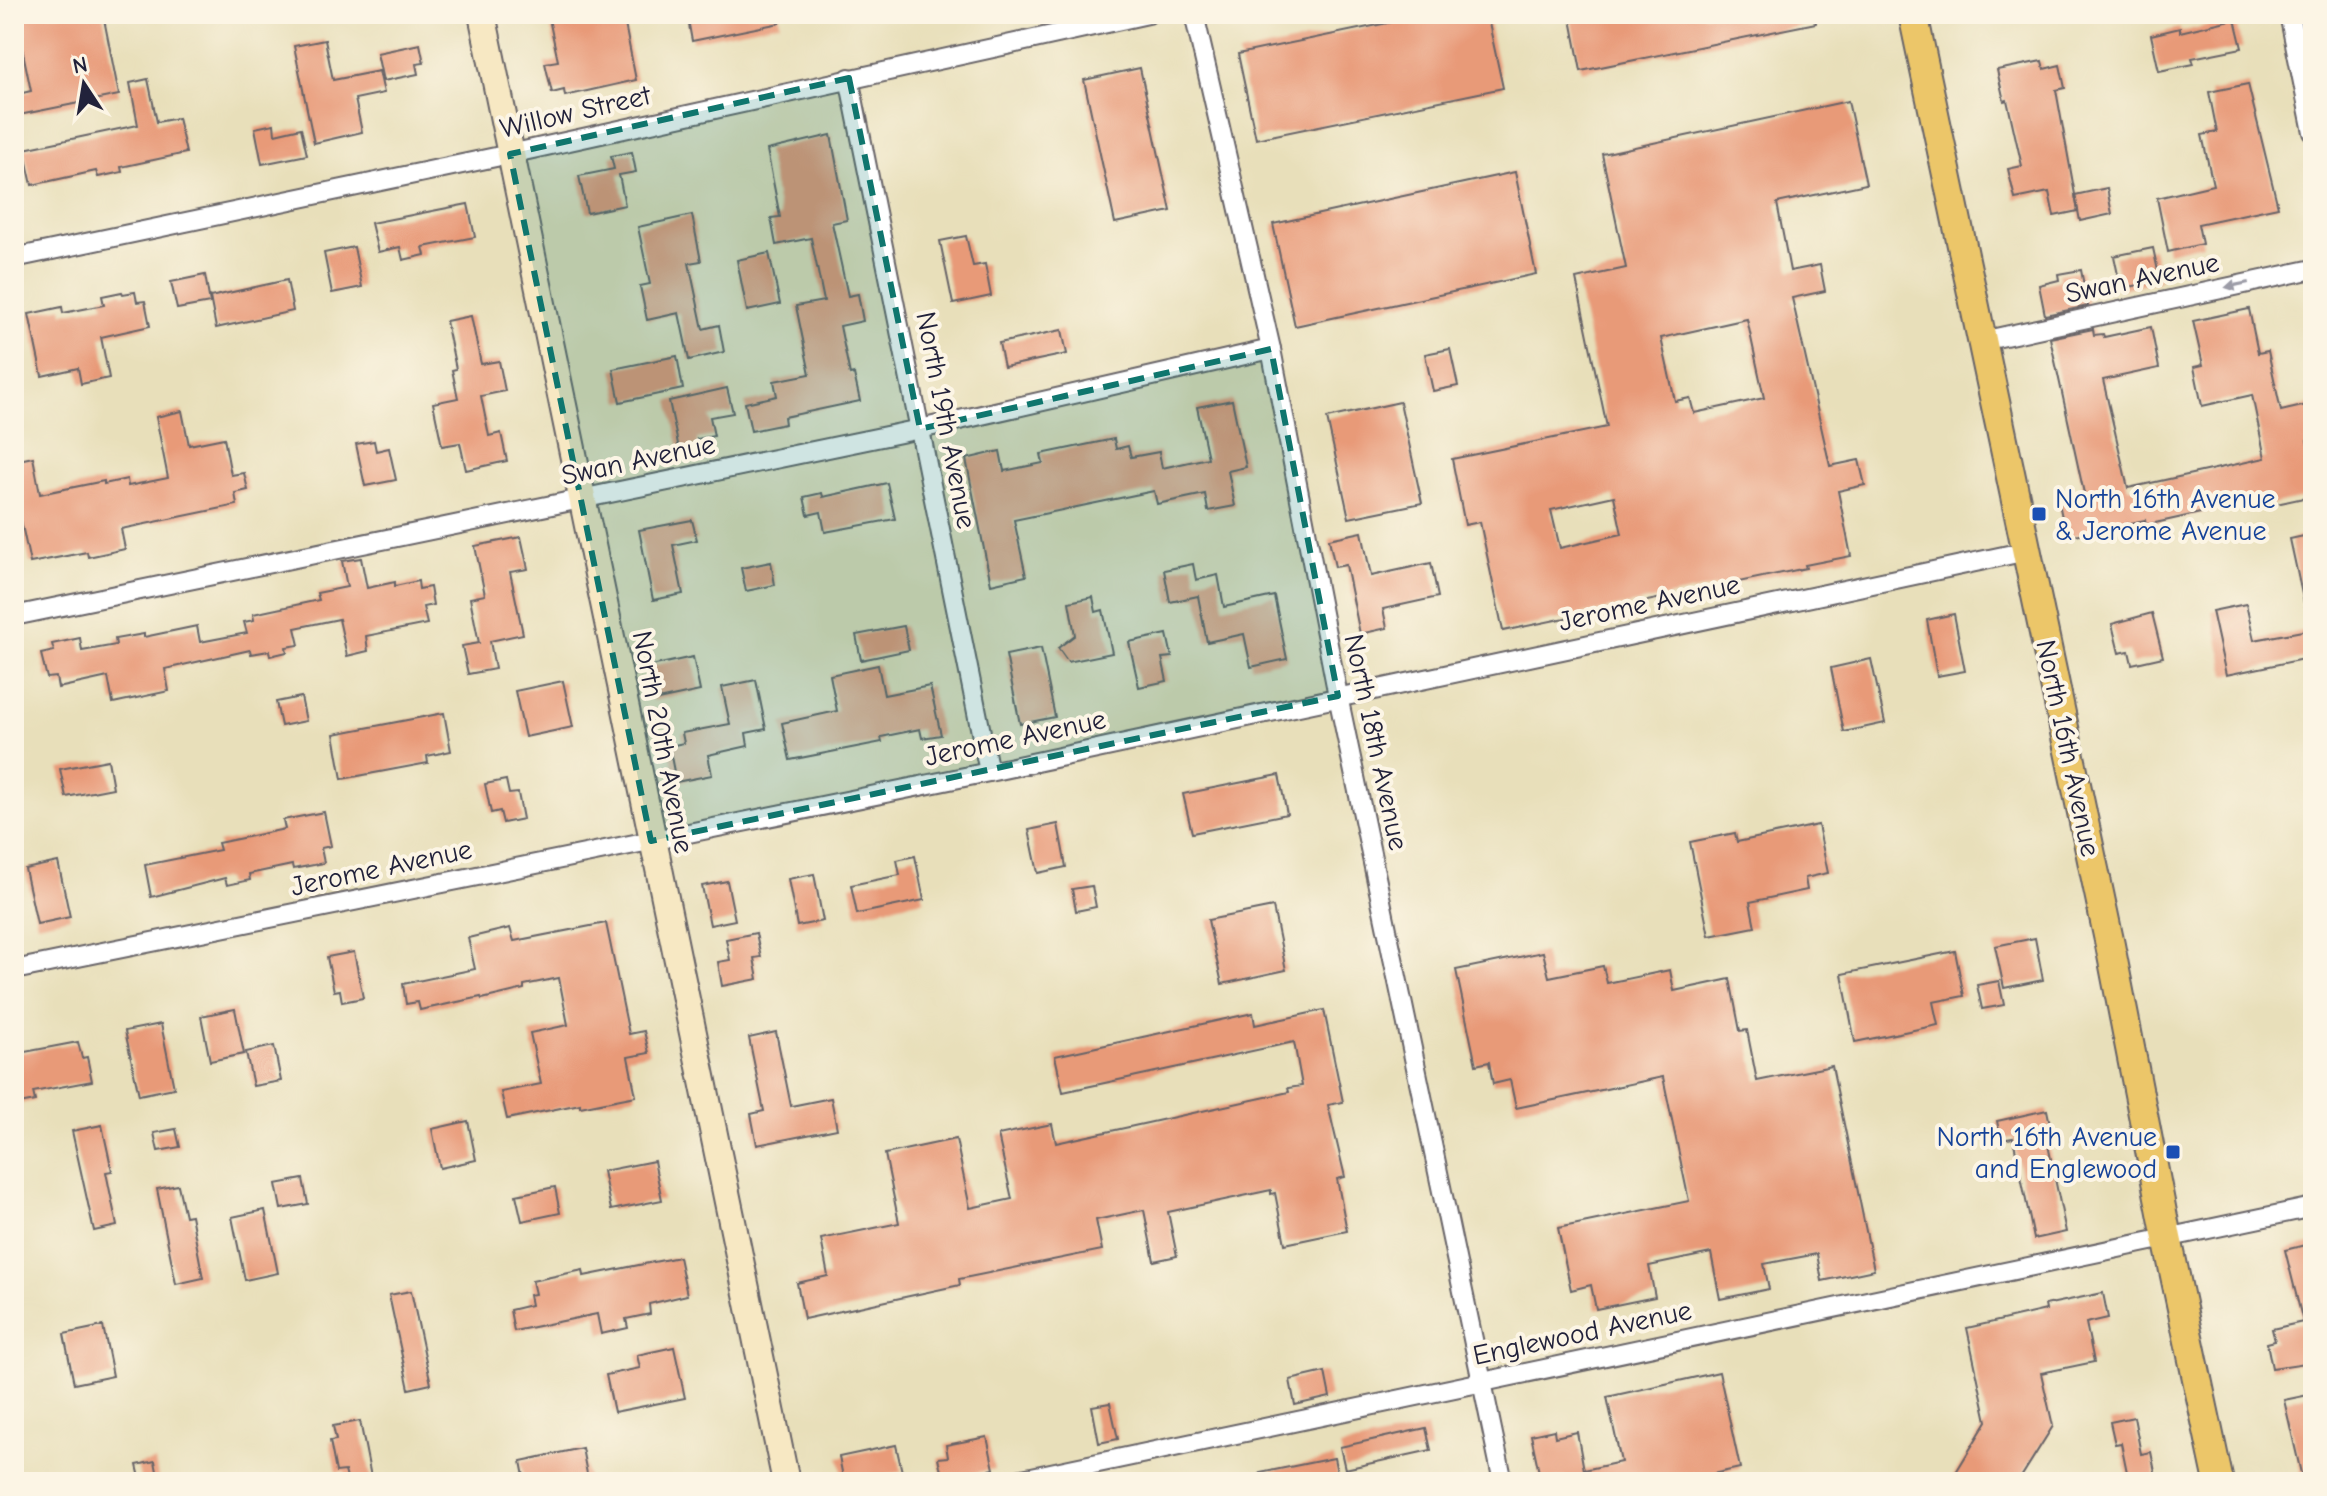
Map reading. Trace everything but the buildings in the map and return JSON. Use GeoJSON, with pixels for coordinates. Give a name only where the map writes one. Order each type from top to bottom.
{"type":"FeatureCollection","features":[{"type":"Feature","properties":{"kind":"main road","name":"North 16th Avenue"},"geometry":{"type":"LineString","coordinates":[[1913,14],[2219,1482]]}},
{"type":"Feature","properties":{"kind":"street","name":"North 20th Avenue"},"geometry":{"type":"LineString","coordinates":[[482,14],[786,1482]]}},
{"type":"Feature","properties":{"kind":"street","name":"Willow Street"},"geometry":{"type":"LineString","coordinates":[[14,258],[510,154],[1148,14]]}},
{"type":"Feature","properties":{"kind":"street","name":"North 18th Avenue"},"geometry":{"type":"LineString","coordinates":[[1194,14],[1271,349],[1338,696],[1503,1482]]}},
{"type":"Feature","properties":{"kind":"street"},"geometry":{"type":"LineString","coordinates":[[2289,14],[2313,132]]}},
{"type":"Feature","properties":{"kind":"street","name":"North 19th Avenue"},"geometry":{"type":"LineString","coordinates":[[849,78],[989,772]]}},
{"type":"Feature","properties":{"kind":"street","name":"Swan Avenue"},"geometry":{"type":"LineString","coordinates":[[1982,341],[2313,269]]}},
{"type":"Feature","properties":{"kind":"street","name":"Swan Avenue"},"geometry":{"type":"LineString","coordinates":[[14,616],[920,429],[1271,349]]}},
{"type":"Feature","properties":{"kind":"street","name":"Jerome Avenue"},"geometry":{"type":"LineString","coordinates":[[14,970],[989,772],[2027,551]]}},
{"type":"Feature","properties":{"kind":"street","name":"Englewood Avenue"},"geometry":{"type":"LineString","coordinates":[[1008,1482],[2313,1207]]}},
{"type":"Feature","properties":{"kind":"highlighted area"},"geometry":{"type":"Polygon","coordinates":[[[849,78],[920,429],[1271,349],[1338,696],[651,841],[510,154],[849,78]]]}},
{"type":"Feature","properties":{"kind":"place","name":"North 16th Avenue & Jerome Avenue"},"geometry":{"type":"Point","coordinates":[2039,514]}},
{"type":"Feature","properties":{"kind":"place","name":"North 16th Avenue and Englewood"},"geometry":{"type":"Point","coordinates":[2173,1152]}}]}
